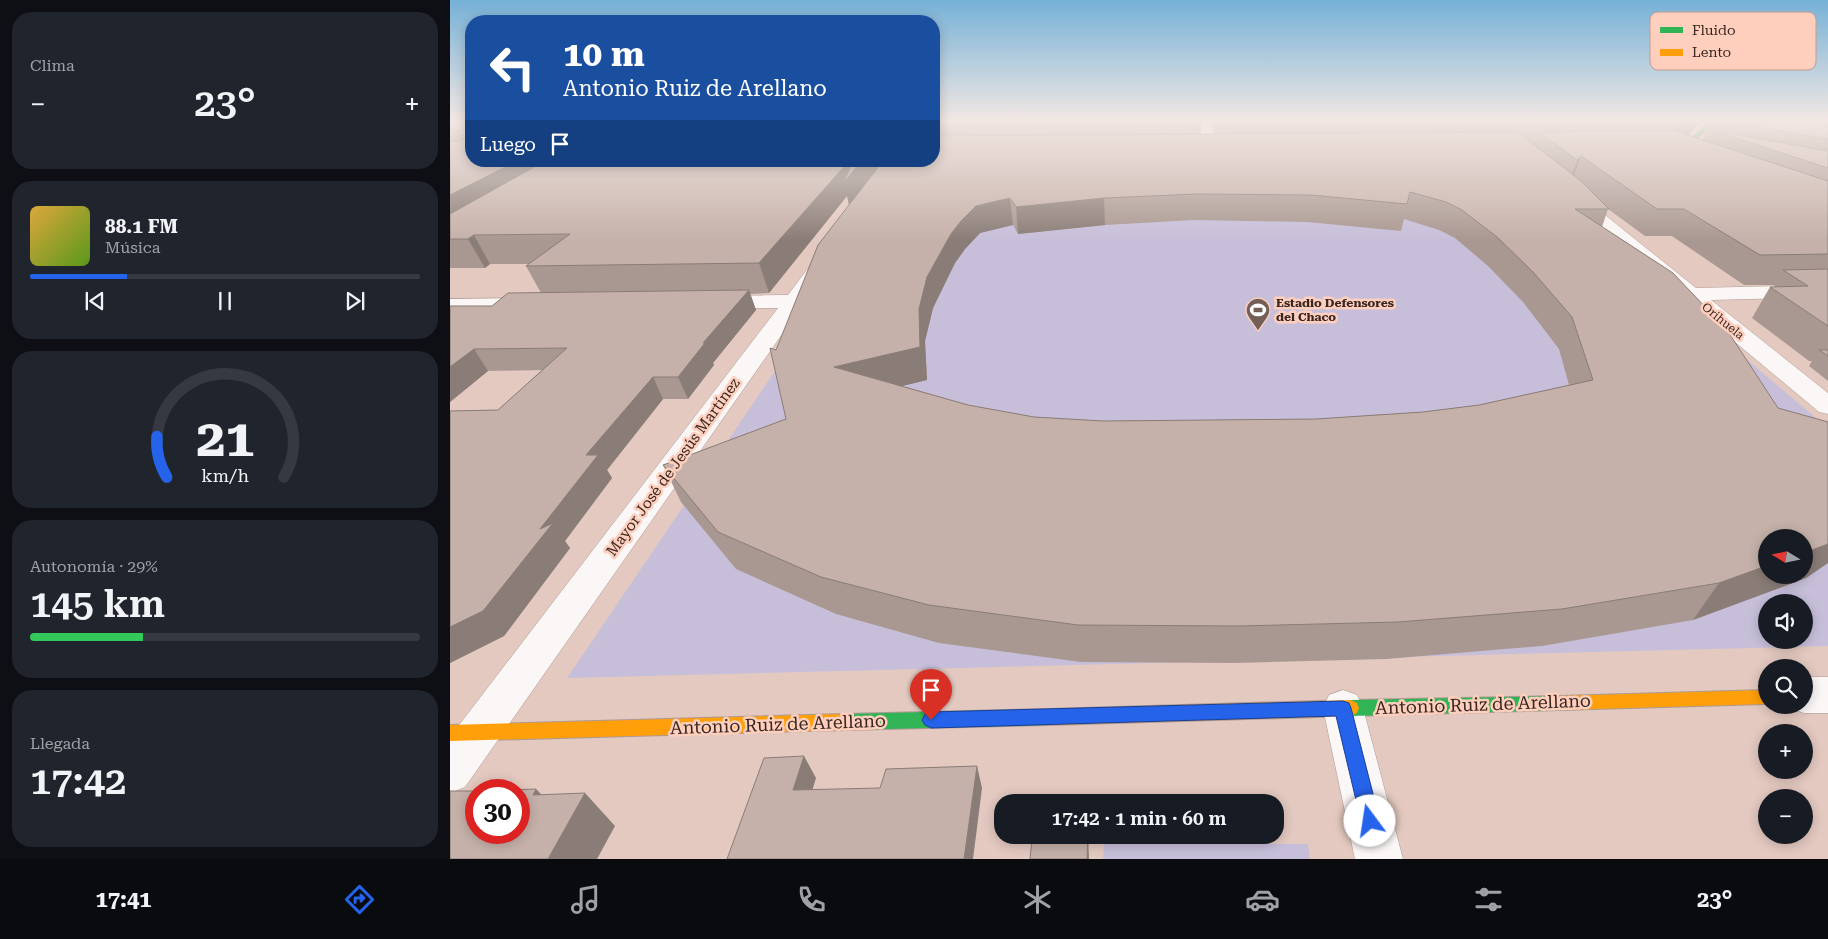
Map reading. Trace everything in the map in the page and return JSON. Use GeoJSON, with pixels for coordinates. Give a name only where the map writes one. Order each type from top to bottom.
{"type":"FeatureCollection","features":[{"type":"Feature","properties":{"kind":"street","name":"Orihuela"},"geometry":{"type":"LineString","coordinates":[[1557,186],[1828,406]]}},
{"type":"Feature","properties":{"kind":"street","name":"Mayor José de Jesús Martínez"},"geometry":{"type":"LineString","coordinates":[[450,772],[464,733],[834,247]]}},
{"type":"Feature","properties":{"kind":"street"},"geometry":{"type":"LineString","coordinates":[[1690,294],[1828,291]]}},
{"type":"Feature","properties":{"kind":"street"},"geometry":{"type":"LineString","coordinates":[[696,303],[794,301]]}},
{"type":"Feature","properties":{"kind":"street"},"geometry":{"type":"LineString","coordinates":[[450,306],[548,305]]}},
{"type":"Feature","properties":{"kind":"street"},"geometry":{"type":"LineString","coordinates":[[1813,696],[1828,695]]}},
{"type":"Feature","properties":{"kind":"street","name":"Antonio Ruiz de Arellano"},"geometry":{"type":"LineString","coordinates":[[464,733],[1758,696]]}},
{"type":"Feature","properties":{"kind":"street"},"geometry":{"type":"LineString","coordinates":[[1343,708],[1379,859]]}},
{"type":"Feature","properties":{"kind":"shaded area","name":"Estadio Defensores del Chaco"},"geometry":{"type":"Polygon","coordinates":[[[940,164],[1556,199],[1828,428],[1828,646],[1813,646],[1813,594],[1758,594],[1758,648],[567,678],[913,167],[940,167],[940,164]]]}},
{"type":"Feature","properties":{"kind":"shaded area"},"geometry":{"type":"Polygon","coordinates":[[[1104,844],[1284,844],[1308,844],[1310,859],[1103,859],[1104,844]]]}},
{"type":"Feature","properties":{"kind":"building"},"geometry":{"type":"Polygon","coordinates":[[[450,161],[465,161],[465,167],[505,167],[450,195],[450,161]]]}},
{"type":"Feature","properties":{"kind":"building"},"geometry":{"type":"Polygon","coordinates":[[[940,161],[1555,161],[1580,180],[1609,209],[1575,209],[1673,273],[1727,330],[1778,408],[1828,422],[1828,544],[1813,550],[1813,529],[1758,529],[1758,569],[1719,583],[1562,609],[1398,622],[1239,626],[1078,625],[929,605],[821,577],[718,532],[663,465],[786,419],[770,348],[776,350],[818,245],[878,167],[940,167],[940,161]],[[1410,192],[1407,204],[1311,195],[1196,194],[1104,198],[1016,207],[1010,198],[976,206],[951,234],[927,277],[919,309],[920,347],[834,367],[968,405],[1034,417],[1103,421],[1316,419],[1423,412],[1479,405],[1593,380],[1572,317],[1533,272],[1497,237],[1462,210],[1446,202],[1410,192]]]}},
{"type":"Feature","properties":{"kind":"building"},"geometry":{"type":"Polygon","coordinates":[[[1588,161],[1767,161],[1828,181],[1828,254],[1760,255],[1684,209],[1657,209],[1588,161]]]}},
{"type":"Feature","properties":{"kind":"building"},"geometry":{"type":"Polygon","coordinates":[[[1807,161],[1828,161],[1828,168],[1807,161]]]}},
{"type":"Feature","properties":{"kind":"building"},"geometry":{"type":"Polygon","coordinates":[[[534,167],[844,167],[759,263],[526,266],[570,234],[474,235],[468,239],[450,239],[450,214],[534,167]]]}},
{"type":"Feature","properties":{"kind":"building"},"geometry":{"type":"Polygon","coordinates":[[[850,167],[857,167],[844,182],[850,167]]]}},
{"type":"Feature","properties":{"kind":"building"},"geometry":{"type":"Polygon","coordinates":[[[1828,269],[1828,326],[1770,287],[1808,286],[1783,270],[1828,269]]]}},
{"type":"Feature","properties":{"kind":"building"},"geometry":{"type":"Polygon","coordinates":[[[749,290],[703,343],[705,343],[678,377],[653,377],[586,455],[598,455],[540,529],[553,523],[483,611],[450,627],[450,411],[498,410],[567,348],[474,349],[450,367],[450,306],[492,306],[508,293],[749,290]]]}},
{"type":"Feature","properties":{"kind":"building"},"geometry":{"type":"Polygon","coordinates":[[[1819,350],[1828,350],[1828,356],[1819,350]]]}},
{"type":"Feature","properties":{"kind":"building"},"geometry":{"type":"Polygon","coordinates":[[[804,756],[793,790],[880,788],[886,769],[977,766],[964,859],[727,859],[764,758],[804,756]]]}},
{"type":"Feature","properties":{"kind":"building"},"geometry":{"type":"Polygon","coordinates":[[[530,789],[536,789],[533,795],[585,793],[548,859],[450,859],[450,791],[465,791],[465,844],[530,844],[530,789]]]}},
{"type":"Feature","properties":{"kind":"building"},"geometry":{"type":"Polygon","coordinates":[[[1032,844],[1088,844],[1087,859],[1030,859],[1032,844]]]}},
{"type":"Feature","properties":{"kind":"traffic: fast"},"geometry":{"type":"LineString","coordinates":[[1351,708],[1560,703]]}},
{"type":"Feature","properties":{"kind":"traffic: fast"},"geometry":{"type":"LineString","coordinates":[[845,722],[1049,717]]}},
{"type":"Feature","properties":{"kind":"traffic: slow"},"geometry":{"type":"LineString","coordinates":[[1560,703],[1758,697]]}},
{"type":"Feature","properties":{"kind":"traffic: slow"},"geometry":{"type":"LineString","coordinates":[[1049,717],[1351,708]]}},
{"type":"Feature","properties":{"kind":"traffic: slow"},"geometry":{"type":"LineString","coordinates":[[450,733],[845,722]]}},
{"type":"Feature","properties":{"kind":"place","name":"Estadio Defensores del Chaco"},"geometry":{"type":"Point","coordinates":[1258,331]}},
{"type":"Feature","properties":{"kind":"route"},"geometry":{"type":"LineString","coordinates":[[931,720],[1343,708],[1370,821]]}}]}
